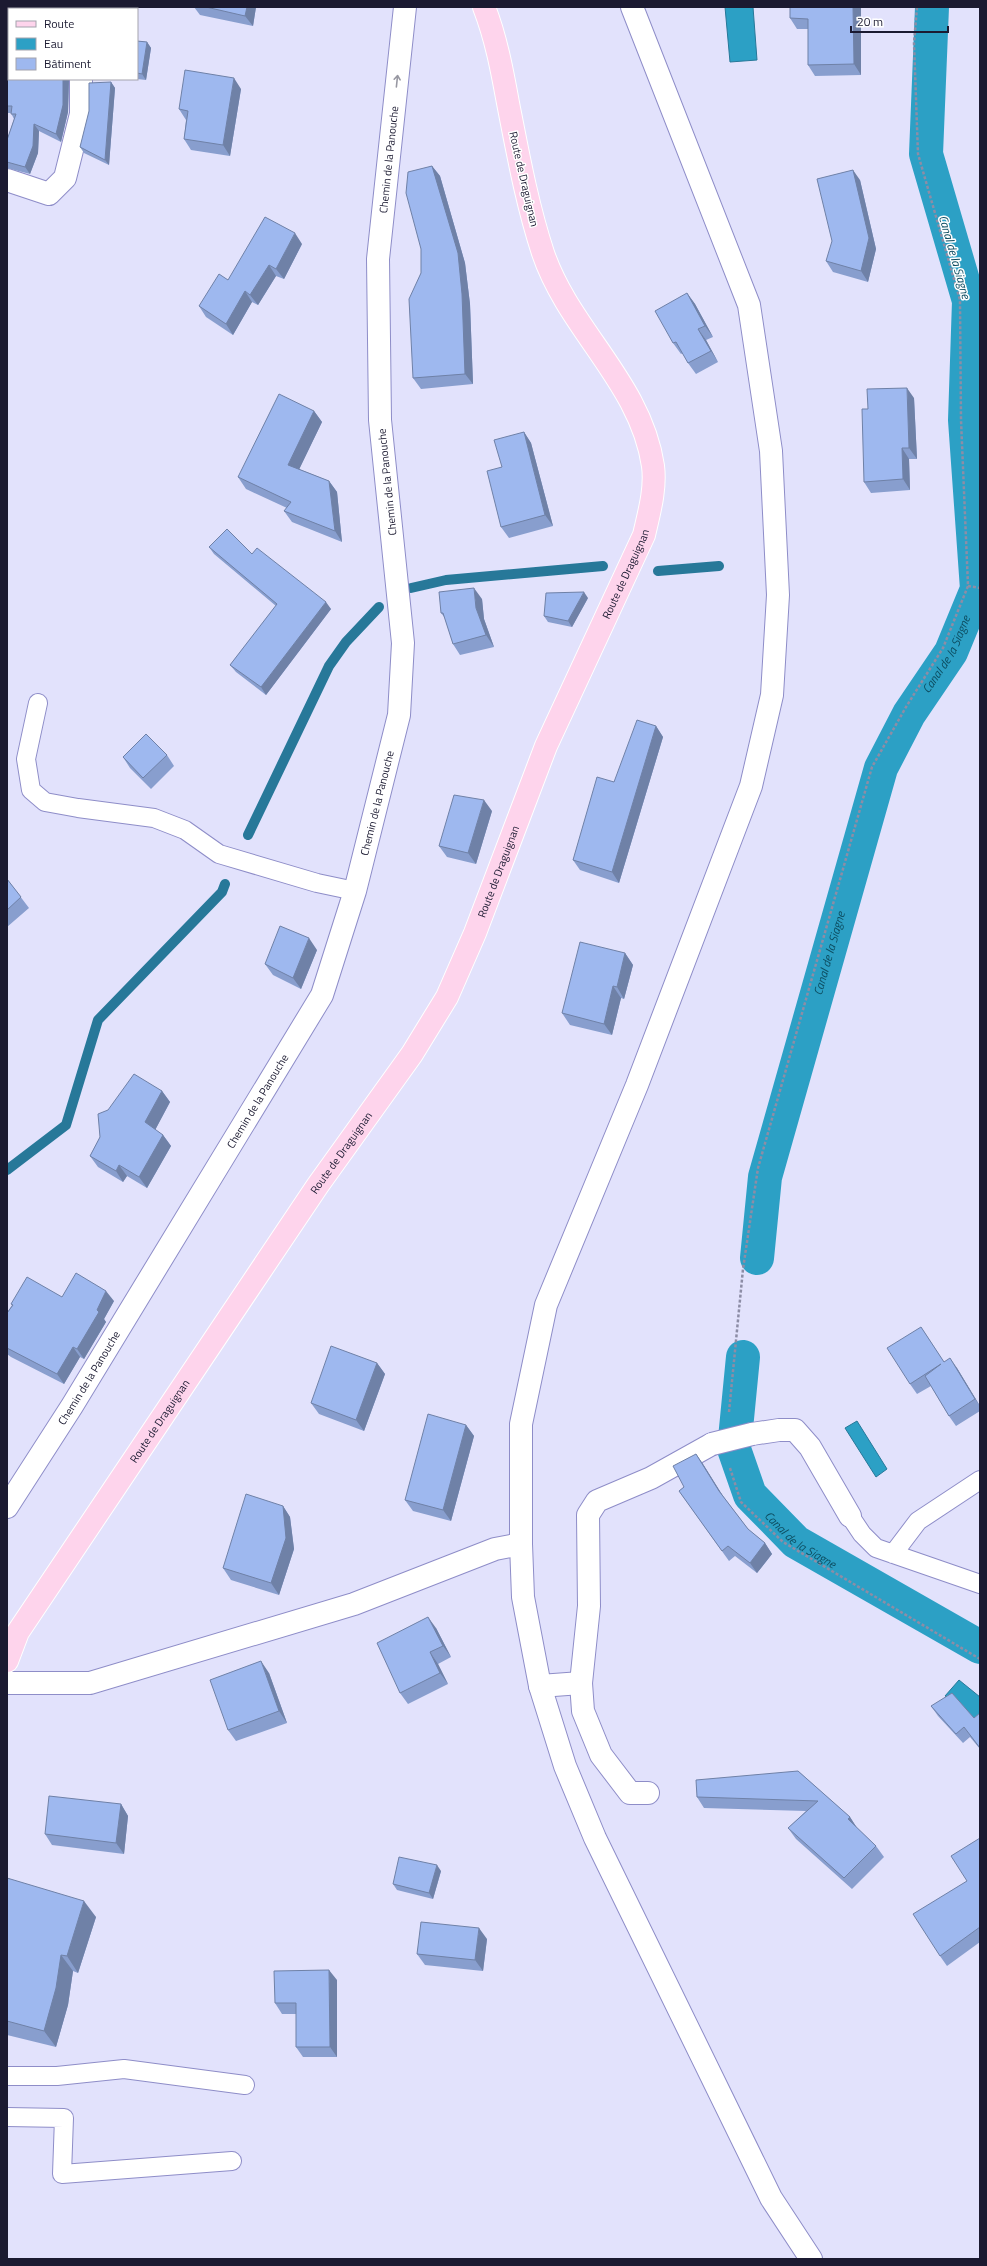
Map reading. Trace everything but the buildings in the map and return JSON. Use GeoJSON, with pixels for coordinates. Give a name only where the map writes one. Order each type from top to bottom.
{"type":"FeatureCollection","features":[{"type":"Feature","properties":{"kind":"main road","name":"Route de Draguignan"},"geometry":{"type":"LineString","coordinates":[[7,1661],[18,1632],[151,1431],[318,1185],[412,1054],[447,997],[475,932],[546,746],[644,535],[652,501],[653,467],[644,429],[619,380],[566,304],[544,255],[528,206],[495,35],[484,7]]}},
{"type":"Feature","properties":{"kind":"street","name":"Chemin de la Panouche"},"geometry":{"type":"LineString","coordinates":[[7,1507],[72,1406],[322,995],[355,891],[399,715],[403,643],[380,420],[378,259],[405,7]]}},
{"type":"Feature","properties":{"kind":"street"},"geometry":{"type":"LineString","coordinates":[[632,7],[749,306],[771,451],[778,595],[772,695],[751,786],[637,1085],[546,1305],[521,1424],[520,1544],[523,1597],[540,1686],[565,1766],[595,1838],[771,2198],[811,2259]]}},
{"type":"Feature","properties":{"kind":"street"},"geometry":{"type":"LineString","coordinates":[[7,180],[50,194],[66,178],[81,114],[81,80]]}},
{"type":"Feature","properties":{"kind":"street"},"geometry":{"type":"LineString","coordinates":[[648,1793],[630,1793],[602,1755],[583,1710],[581,1683],[589,1606],[588,1515],[597,1501],[651,1478],[719,1442],[752,1434],[779,1430],[795,1430],[810,1447],[850,1516]]}},
{"type":"Feature","properties":{"kind":"street"},"geometry":{"type":"LineString","coordinates":[[7,1683],[90,1683],[354,1604],[495,1549],[520,1544]]}},
{"type":"Feature","properties":{"kind":"street"},"geometry":{"type":"LineString","coordinates":[[540,1686],[581,1683]]}},
{"type":"Feature","properties":{"kind":"lane"},"geometry":{"type":"LineString","coordinates":[[38,703],[26,760],[31,790],[45,802],[154,818],[185,830],[219,854],[318,883],[355,891]]}},
{"type":"Feature","properties":{"kind":"lane"},"geometry":{"type":"LineString","coordinates":[[893,1554],[918,1521],[980,1480]]}},
{"type":"Feature","properties":{"kind":"lane"},"geometry":{"type":"LineString","coordinates":[[850,1516],[862,1534],[876,1548],[980,1584]]}},
{"type":"Feature","properties":{"kind":"lane"},"geometry":{"type":"LineString","coordinates":[[7,2076],[57,2076],[124,2069],[245,2085]]}},
{"type":"Feature","properties":{"kind":"lane"},"geometry":{"type":"LineString","coordinates":[[7,2117],[64,2118],[62,2174],[232,2161]]}},
{"type":"Feature","properties":{"kind":"path"},"geometry":{"type":"LineString","coordinates":[[917,7],[914,44],[918,154],[960,300],[961,420],[968,586],[944,648],[906,707],[872,767],[760,1160],[743,1268],[719,1442],[726,1454],[741,1502],[783,1542],[980,1659]]}},
{"type":"Feature","properties":{"kind":"path"},"geometry":{"type":"LineString","coordinates":[[968,586],[980,588]]}},
{"type":"Feature","properties":{"kind":"water"},"geometry":{"type":"Polygon","coordinates":[[[725,7],[753,7],[757,60],[730,62],[725,7]]]}},
{"type":"Feature","properties":{"kind":"water"},"geometry":{"type":"Polygon","coordinates":[[[857,1421],[887,1469],[876,1477],[845,1428],[857,1421]]]}},
{"type":"Feature","properties":{"kind":"water"},"geometry":{"type":"Polygon","coordinates":[[[959,1680],[980,1697],[979,1723],[945,1696],[959,1680]]]}},
{"type":"Feature","properties":{"kind":"waterway","name":"Canal de la Siagne"},"geometry":{"type":"LineString","coordinates":[[757,1258],[765,1177],[881,768],[909,714],[951,652],[977,589],[965,420],[969,301],[926,154],[932,7]]}},
{"type":"Feature","properties":{"kind":"waterway"},"geometry":{"type":"LineString","coordinates":[[411,588],[446,580],[603,566]]}},
{"type":"Feature","properties":{"kind":"waterway"},"geometry":{"type":"LineString","coordinates":[[658,571],[719,566]]}},
{"type":"Feature","properties":{"kind":"waterway"},"geometry":{"type":"LineString","coordinates":[[248,835],[329,666],[346,642],[379,607]]}},
{"type":"Feature","properties":{"kind":"waterway"},"geometry":{"type":"LineString","coordinates":[[7,1170],[66,1125],[98,1020],[222,892],[225,884]]}},
{"type":"Feature","properties":{"kind":"waterway","name":"Canal de la Siagne"},"geometry":{"type":"LineString","coordinates":[[743,1357],[734,1449],[750,1495],[796,1542],[980,1647]]}}]}
